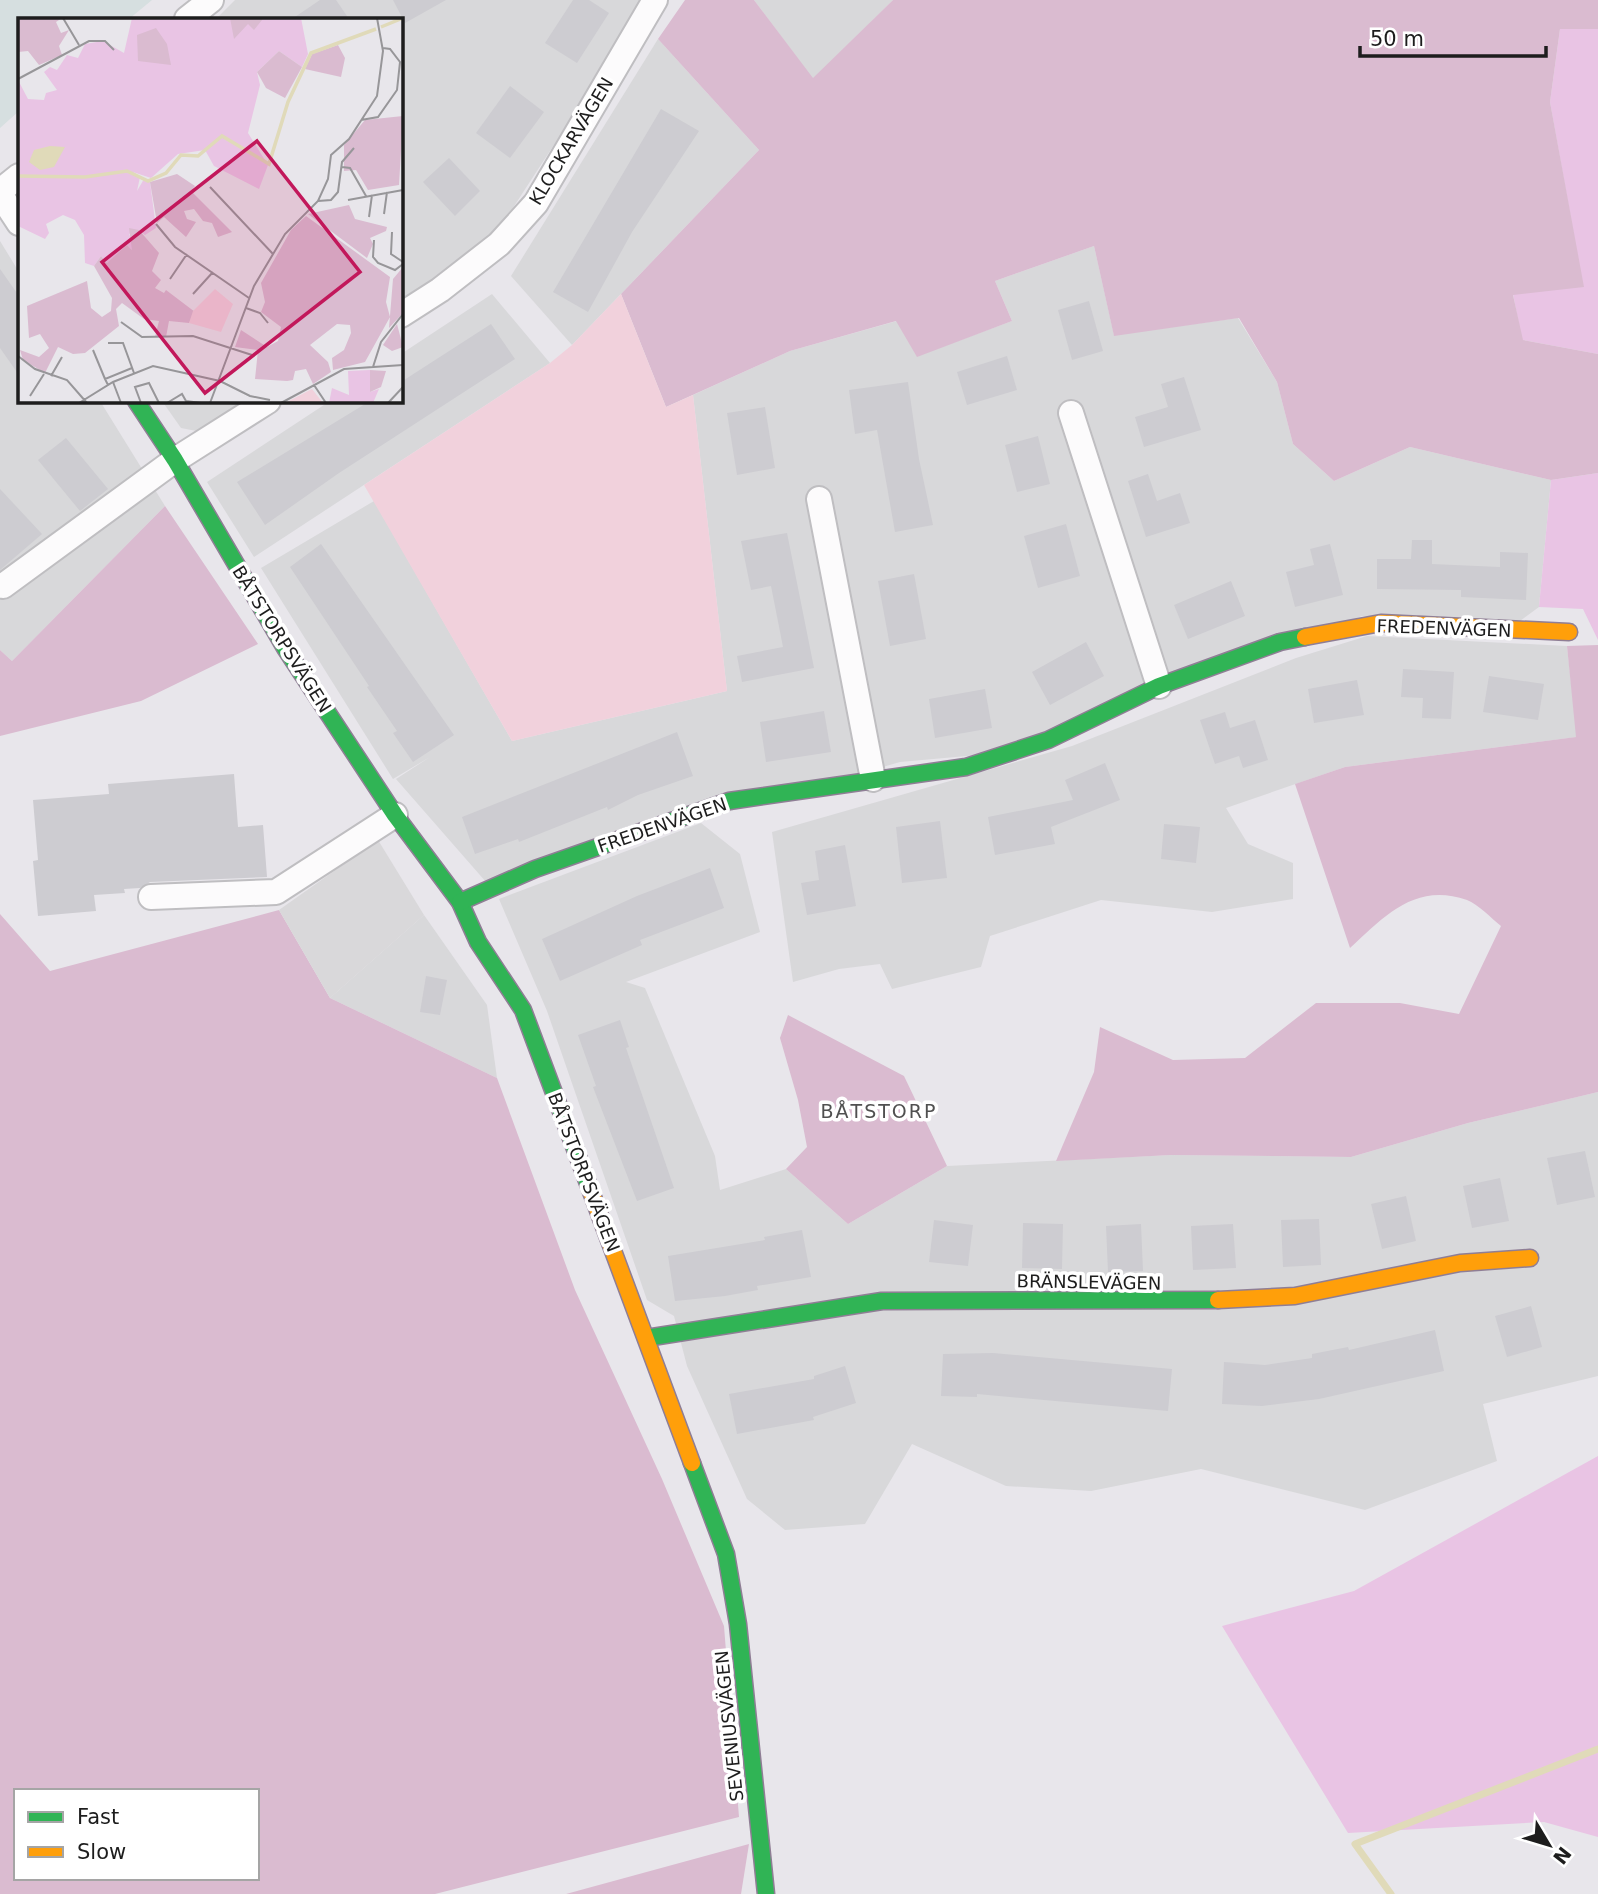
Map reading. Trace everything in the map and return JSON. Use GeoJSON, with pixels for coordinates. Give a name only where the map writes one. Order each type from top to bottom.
{"type":"FeatureCollection","features":[{"type":"Feature","properties":{"kind":"street"},"geometry":{"type":"LineString","coordinates":[[188,18],[211,0]]}},
{"type":"Feature","properties":{"kind":"street","name":"KLOCKARVÄGEN"},"geometry":{"type":"LineString","coordinates":[[402,314],[440,290],[499,244],[536,203],[655,0]]}},
{"type":"Feature","properties":{"kind":"street"},"geometry":{"type":"LineString","coordinates":[[18,177],[0,192],[18,221]]}},
{"type":"Feature","properties":{"kind":"street","name":"BÅTSTORPSVÄGEN"},"geometry":{"type":"LineString","coordinates":[[137,402],[176,460],[285,648],[395,815],[460,902],[478,942],[523,1010],[726,1554]]}},
{"type":"Feature","properties":{"kind":"street"},"geometry":{"type":"LineString","coordinates":[[3,586],[176,460],[266,402]]}},
{"type":"Feature","properties":{"kind":"street"},"geometry":{"type":"LineString","coordinates":[[1071,413],[1159,686]]}},
{"type":"Feature","properties":{"kind":"street"},"geometry":{"type":"LineString","coordinates":[[818,499],[873,779]]}},
{"type":"Feature","properties":{"kind":"street","name":"FREDENVÄGEN"},"geometry":{"type":"LineString","coordinates":[[460,902],[535,869],[729,801],[966,767],[1048,740],[1159,686],[1280,642],[1381,623],[1569,632]]}},
{"type":"Feature","properties":{"kind":"street"},"geometry":{"type":"LineString","coordinates":[[151,897],[276,892],[395,815]]}},
{"type":"Feature","properties":{"kind":"street","name":"BRÄNSLEVÄGEN"},"geometry":{"type":"LineString","coordinates":[[646,1338],[882,1301],[1179,1302],[1295,1296],[1460,1263],[1530,1258]]}},
{"type":"Feature","properties":{"kind":"street","name":"SEVENIUSVÄGEN"},"geometry":{"type":"LineString","coordinates":[[726,1554],[738,1624],[766,1894]]}},
{"type":"Feature","properties":{"kind":"shaded area"},"geometry":{"type":"Polygon","coordinates":[[[0,0],[152,0],[130,18],[18,18],[18,112],[0,128],[0,0]]]}},
{"type":"Feature","properties":{"kind":"shaded area"},"geometry":{"type":"Polygon","coordinates":[[[235,0],[648,0],[479,260],[402,310],[402,18],[217,18],[235,0]]]}},
{"type":"Feature","properties":{"kind":"shaded area"},"geometry":{"type":"Polygon","coordinates":[[[685,0],[754,0],[813,78],[893,0],[1598,0],[1598,29],[1560,29],[1550,102],[1584,287],[1513,295],[1523,340],[1598,354],[1598,473],[1551,480],[1410,447],[1334,481],[1293,444],[1277,382],[1239,318],[1114,336],[1094,246],[995,281],[1012,321],[917,357],[896,321],[790,351],[666,407],[621,294],[759,150],[658,39],[685,0]]]}},
{"type":"Feature","properties":{"kind":"shaded area"},"geometry":{"type":"Polygon","coordinates":[[[754,0],[893,0],[813,79],[754,0]]]}},
{"type":"Feature","properties":{"kind":"shaded area"},"geometry":{"type":"Polygon","coordinates":[[[1560,29],[1598,29],[1598,354],[1522,340],[1513,294],[1583,286],[1550,102],[1560,29]]]}},
{"type":"Feature","properties":{"kind":"shaded area"},"geometry":{"type":"Polygon","coordinates":[[[658,39],[759,150],[572,345],[511,276],[658,39]]]}},
{"type":"Feature","properties":{"kind":"shaded area"},"geometry":{"type":"Polygon","coordinates":[[[0,241],[18,270],[18,402],[101,402],[165,506],[12,661],[0,650],[0,241]]]}},
{"type":"Feature","properties":{"kind":"shaded area"},"geometry":{"type":"Polygon","coordinates":[[[1094,246],[1114,335],[1238,318],[1277,382],[1293,444],[1334,481],[1410,447],[1551,480],[1539,607],[1520,621],[1362,616],[989,754],[900,762],[486,882],[396,779],[430,757],[393,779],[261,568],[374,501],[512,741],[727,691],[693,395],[790,351],[897,321],[917,356],[1012,321],[995,281],[1094,246]]]}},
{"type":"Feature","properties":{"kind":"shaded area"},"geometry":{"type":"Polygon","coordinates":[[[492,294],[550,363],[254,557],[207,482],[328,402],[402,402],[402,353],[492,294]]]}},
{"type":"Feature","properties":{"kind":"shaded area"},"geometry":{"type":"Polygon","coordinates":[[[621,294],[666,407],[693,395],[727,691],[512,741],[364,485],[550,363],[572,345],[621,294]]]}},
{"type":"Feature","properties":{"kind":"shaded area"},"geometry":{"type":"Polygon","coordinates":[[[163,402],[261,402],[212,434],[181,428],[163,402]]]}},
{"type":"Feature","properties":{"kind":"shaded area"},"geometry":{"type":"Polygon","coordinates":[[[1598,473],[1598,640],[1583,609],[1539,607],[1551,480],[1598,473]]]}},
{"type":"Feature","properties":{"kind":"shaded area"},"geometry":{"type":"Polygon","coordinates":[[[165,506],[258,644],[141,701],[0,736],[0,650],[12,661],[165,506]]]}},
{"type":"Feature","properties":{"kind":"shaded area"},"geometry":{"type":"Polygon","coordinates":[[[1367,636],[1567,646],[1577,737],[1345,767],[1226,808],[1248,844],[1293,863],[1293,899],[1212,912],[1101,900],[990,936],[981,967],[892,989],[880,964],[839,969],[793,982],[772,832],[1072,746],[1296,658],[1367,636]]]}},
{"type":"Feature","properties":{"kind":"shaded area"},"geometry":{"type":"Polygon","coordinates":[[[1598,645],[1598,1092],[1468,1123],[1351,1157],[1171,1155],[1056,1161],[1094,1072],[1100,1027],[1173,1060],[1245,1058],[1316,1003],[1400,1003],[1459,1014],[1501,926],[1467,900],[1432,895],[1402,905],[1350,948],[1295,784],[1345,767],[1576,737],[1567,646],[1598,645]]]}},
{"type":"Feature","properties":{"kind":"shaded area"},"geometry":{"type":"Polygon","coordinates":[[[701,823],[740,854],[760,932],[626,982],[645,988],[715,1156],[720,1190],[786,1169],[848,1224],[947,1166],[1171,1155],[1351,1157],[1468,1123],[1598,1092],[1598,1376],[1483,1404],[1497,1461],[1365,1510],[1201,1469],[1091,1491],[1006,1486],[912,1444],[865,1524],[785,1530],[747,1499],[687,1366],[674,1316],[647,1300],[547,1011],[499,899],[701,823]]]}},
{"type":"Feature","properties":{"kind":"shaded area"},"geometry":{"type":"Polygon","coordinates":[[[378,840],[424,915],[330,998],[279,910],[378,840]]]}},
{"type":"Feature","properties":{"kind":"shaded area"},"geometry":{"type":"Polygon","coordinates":[[[279,910],[330,998],[497,1078],[575,1290],[662,1479],[724,1626],[739,1817],[435,1894],[0,1894],[0,914],[50,971],[279,910]]]}},
{"type":"Feature","properties":{"kind":"shaded area"},"geometry":{"type":"Polygon","coordinates":[[[424,915],[487,1005],[497,1078],[330,998],[424,915]]]}},
{"type":"Feature","properties":{"kind":"shaded area"},"geometry":{"type":"Polygon","coordinates":[[[788,1015],[904,1076],[947,1166],[848,1224],[786,1169],[807,1147],[798,1100],[780,1038],[788,1015]]]}},
{"type":"Feature","properties":{"kind":"shaded area"},"geometry":{"type":"Polygon","coordinates":[[[1598,1456],[1598,1837],[1544,1822],[1348,1833],[1222,1626],[1354,1591],[1598,1456]]]}},
{"type":"Feature","properties":{"kind":"shaded area"},"geometry":{"type":"Polygon","coordinates":[[[749,1844],[741,1894],[566,1894],[749,1844]]]}},
{"type":"Feature","properties":{"kind":"building"},"geometry":{"type":"Polygon","coordinates":[[[320,0],[336,0],[348,18],[293,18],[320,0]]]}},
{"type":"Feature","properties":{"kind":"building"},"geometry":{"type":"Polygon","coordinates":[[[393,0],[446,0],[405,23],[393,0]]]}},
{"type":"Feature","properties":{"kind":"building"},"geometry":{"type":"Polygon","coordinates":[[[573,0],[589,0],[609,13],[577,63],[545,43],[573,0]]]}},
{"type":"Feature","properties":{"kind":"building"},"geometry":{"type":"Polygon","coordinates":[[[510,86],[544,112],[510,158],[476,133],[510,86]]]}},
{"type":"Feature","properties":{"kind":"building"},"geometry":{"type":"Polygon","coordinates":[[[661,109],[699,131],[632,232],[588,312],[553,292],[661,109]]]}},
{"type":"Feature","properties":{"kind":"building"},"geometry":{"type":"Polygon","coordinates":[[[449,158],[480,191],[455,216],[423,182],[449,158]]]}},
{"type":"Feature","properties":{"kind":"building"},"geometry":{"type":"Polygon","coordinates":[[[0,269],[18,295],[18,374],[0,348],[0,269]]]}},
{"type":"Feature","properties":{"kind":"building"},"geometry":{"type":"Polygon","coordinates":[[[1089,301],[1103,351],[1072,360],[1058,310],[1089,301]]]}},
{"type":"Feature","properties":{"kind":"building"},"geometry":{"type":"Polygon","coordinates":[[[491,324],[515,359],[339,473],[265,525],[237,482],[368,402],[402,402],[402,381],[491,324]]]}},
{"type":"Feature","properties":{"kind":"building"},"geometry":{"type":"Polygon","coordinates":[[[1007,356],[1017,390],[967,405],[957,372],[1007,356]]]}},
{"type":"Feature","properties":{"kind":"building"},"geometry":{"type":"Polygon","coordinates":[[[1184,377],[1201,430],[1144,447],[1135,417],[1168,407],[1161,384],[1184,377]]]}},
{"type":"Feature","properties":{"kind":"building"},"geometry":{"type":"Polygon","coordinates":[[[908,382],[919,459],[933,525],[895,532],[877,430],[855,434],[849,390],[908,382]]]}},
{"type":"Feature","properties":{"kind":"building"},"geometry":{"type":"Polygon","coordinates":[[[765,407],[775,468],[737,475],[727,413],[765,407]]]}},
{"type":"Feature","properties":{"kind":"building"},"geometry":{"type":"Polygon","coordinates":[[[1038,436],[1050,484],[1017,492],[1005,445],[1038,436]]]}},
{"type":"Feature","properties":{"kind":"building"},"geometry":{"type":"Polygon","coordinates":[[[66,438],[108,489],[80,511],[38,460],[66,438]]]}},
{"type":"Feature","properties":{"kind":"building"},"geometry":{"type":"Polygon","coordinates":[[[1148,474],[1157,501],[1180,493],[1190,523],[1146,537],[1128,481],[1148,474]]]}},
{"type":"Feature","properties":{"kind":"building"},"geometry":{"type":"Polygon","coordinates":[[[0,489],[42,534],[0,570],[0,489]]]}},
{"type":"Feature","properties":{"kind":"building"},"geometry":{"type":"Polygon","coordinates":[[[1066,524],[1080,576],[1038,588],[1024,536],[1066,524]]]}},
{"type":"Feature","properties":{"kind":"building"},"geometry":{"type":"Polygon","coordinates":[[[787,533],[814,668],[742,682],[737,656],[783,647],[771,586],[751,590],[741,541],[787,533]]]}},
{"type":"Feature","properties":{"kind":"building"},"geometry":{"type":"Polygon","coordinates":[[[1412,540],[1432,540],[1432,564],[1500,567],[1500,552],[1528,553],[1526,600],[1461,597],[1461,590],[1377,589],[1377,559],[1411,559],[1412,540]]]}},
{"type":"Feature","properties":{"kind":"building"},"geometry":{"type":"Polygon","coordinates":[[[321,544],[454,735],[413,762],[393,733],[397,731],[367,687],[369,686],[290,567],[321,544]]]}},
{"type":"Feature","properties":{"kind":"building"},"geometry":{"type":"Polygon","coordinates":[[[1330,544],[1343,595],[1295,607],[1286,572],[1314,565],[1310,549],[1330,544]]]}},
{"type":"Feature","properties":{"kind":"building"},"geometry":{"type":"Polygon","coordinates":[[[914,574],[926,639],[890,646],[878,581],[914,574]]]}},
{"type":"Feature","properties":{"kind":"building"},"geometry":{"type":"Polygon","coordinates":[[[1231,581],[1245,616],[1188,639],[1174,605],[1231,581]]]}},
{"type":"Feature","properties":{"kind":"building"},"geometry":{"type":"Polygon","coordinates":[[[1086,642],[1104,676],[1050,705],[1032,672],[1086,642]]]}},
{"type":"Feature","properties":{"kind":"building"},"geometry":{"type":"Polygon","coordinates":[[[1403,669],[1454,672],[1451,719],[1422,718],[1423,698],[1401,697],[1403,669]]]}},
{"type":"Feature","properties":{"kind":"building"},"geometry":{"type":"Polygon","coordinates":[[[1489,676],[1544,684],[1538,720],[1483,712],[1489,676]]]}},
{"type":"Feature","properties":{"kind":"building"},"geometry":{"type":"Polygon","coordinates":[[[1357,680],[1364,715],[1314,723],[1308,689],[1357,680]]]}},
{"type":"Feature","properties":{"kind":"building"},"geometry":{"type":"Polygon","coordinates":[[[985,689],[992,728],[935,738],[929,699],[985,689]]]}},
{"type":"Feature","properties":{"kind":"building"},"geometry":{"type":"Polygon","coordinates":[[[824,711],[831,752],[766,762],[760,722],[824,711]]]}},
{"type":"Feature","properties":{"kind":"building"},"geometry":{"type":"Polygon","coordinates":[[[1225,712],[1230,728],[1255,720],[1268,760],[1243,768],[1239,756],[1215,764],[1200,720],[1225,712]]]}},
{"type":"Feature","properties":{"kind":"building"},"geometry":{"type":"Polygon","coordinates":[[[677,732],[693,776],[519,842],[518,839],[475,854],[462,817],[677,732]]]}},
{"type":"Feature","properties":{"kind":"building"},"geometry":{"type":"Polygon","coordinates":[[[1105,763],[1120,800],[1051,827],[1055,844],[995,855],[988,817],[1073,800],[1065,780],[1105,763]]]}},
{"type":"Feature","properties":{"kind":"building"},"geometry":{"type":"Polygon","coordinates":[[[234,774],[238,827],[263,825],[267,877],[150,882],[140,888],[124,889],[125,893],[94,895],[96,911],[38,916],[33,861],[38,860],[33,800],[109,794],[108,784],[234,774]]]}},
{"type":"Feature","properties":{"kind":"building"},"geometry":{"type":"Polygon","coordinates":[[[940,821],[947,878],[902,883],[896,827],[940,821]]]}},
{"type":"Feature","properties":{"kind":"building"},"geometry":{"type":"Polygon","coordinates":[[[1164,824],[1200,827],[1196,863],[1161,859],[1164,824]]]}},
{"type":"Feature","properties":{"kind":"building"},"geometry":{"type":"Polygon","coordinates":[[[845,845],[856,906],[807,915],[801,883],[819,880],[815,851],[845,845]]]}},
{"type":"Feature","properties":{"kind":"building"},"geometry":{"type":"Polygon","coordinates":[[[710,868],[724,908],[640,940],[642,945],[560,981],[542,939],[637,896],[710,868]]]}},
{"type":"Feature","properties":{"kind":"building"},"geometry":{"type":"Polygon","coordinates":[[[426,976],[447,980],[440,1015],[420,1012],[426,976]]]}},
{"type":"Feature","properties":{"kind":"building"},"geometry":{"type":"Polygon","coordinates":[[[620,1020],[629,1047],[626,1048],[674,1188],[637,1201],[593,1087],[596,1086],[578,1035],[620,1020]]]}},
{"type":"Feature","properties":{"kind":"building"},"geometry":{"type":"Polygon","coordinates":[[[1585,1151],[1595,1197],[1557,1205],[1547,1158],[1585,1151]]]}},
{"type":"Feature","properties":{"kind":"building"},"geometry":{"type":"Polygon","coordinates":[[[1500,1178],[1509,1221],[1472,1228],[1463,1186],[1500,1178]]]}},
{"type":"Feature","properties":{"kind":"building"},"geometry":{"type":"Polygon","coordinates":[[[1406,1196],[1416,1241],[1382,1249],[1371,1204],[1406,1196]]]}},
{"type":"Feature","properties":{"kind":"building"},"geometry":{"type":"Polygon","coordinates":[[[1319,1219],[1321,1265],[1283,1267],[1281,1220],[1319,1219]]]}},
{"type":"Feature","properties":{"kind":"building"},"geometry":{"type":"Polygon","coordinates":[[[934,1220],[973,1225],[968,1266],[929,1262],[934,1220]]]}},
{"type":"Feature","properties":{"kind":"building"},"geometry":{"type":"Polygon","coordinates":[[[1023,1223],[1063,1224],[1062,1269],[1022,1268],[1023,1223]]]}},
{"type":"Feature","properties":{"kind":"building"},"geometry":{"type":"Polygon","coordinates":[[[1141,1224],[1143,1271],[1108,1272],[1106,1226],[1141,1224]]]}},
{"type":"Feature","properties":{"kind":"building"},"geometry":{"type":"Polygon","coordinates":[[[1233,1224],[1236,1268],[1193,1270],[1191,1226],[1233,1224]]]}},
{"type":"Feature","properties":{"kind":"building"},"geometry":{"type":"Polygon","coordinates":[[[802,1230],[811,1277],[757,1286],[758,1290],[725,1296],[675,1301],[668,1256],[765,1240],[764,1237],[802,1230]]]}},
{"type":"Feature","properties":{"kind":"building"},"geometry":{"type":"Polygon","coordinates":[[[1531,1306],[1542,1347],[1507,1357],[1495,1316],[1531,1306]]]}},
{"type":"Feature","properties":{"kind":"building"},"geometry":{"type":"Polygon","coordinates":[[[1435,1330],[1444,1371],[1319,1399],[1262,1406],[1222,1404],[1224,1362],[1265,1365],[1312,1358],[1312,1354],[1348,1347],[1349,1350],[1435,1330]]]}},
{"type":"Feature","properties":{"kind":"building"},"geometry":{"type":"Polygon","coordinates":[[[993,1353],[1172,1369],[1168,1411],[977,1394],[977,1397],[941,1396],[943,1354],[993,1353]]]}},
{"type":"Feature","properties":{"kind":"building"},"geometry":{"type":"Polygon","coordinates":[[[845,1366],[856,1403],[813,1417],[814,1420],[737,1434],[729,1394],[814,1379],[814,1376],[845,1366]]]}},
{"type":"Feature","properties":{"kind":"waterway"},"geometry":{"type":"LineString","coordinates":[[1391,1894],[1355,1844],[1598,1749]]}},
{"type":"Feature","properties":{"kind":"traffic: fast"},"geometry":{"type":"LineString","coordinates":[[137,402],[175,460],[285,648],[395,815],[460,902],[478,942],[523,1010],[590,1189]]}},
{"type":"Feature","properties":{"kind":"traffic: fast"},"geometry":{"type":"LineString","coordinates":[[460,902],[535,869],[729,801],[966,767],[1048,740],[1159,686],[1280,642],[1305,637]]}},
{"type":"Feature","properties":{"kind":"traffic: fast"},"geometry":{"type":"LineString","coordinates":[[646,1338],[882,1301],[1218,1300]]}},
{"type":"Feature","properties":{"kind":"traffic: fast"},"geometry":{"type":"LineString","coordinates":[[692,1463],[726,1554],[738,1624],[766,1894]]}},
{"type":"Feature","properties":{"kind":"traffic: slow"},"geometry":{"type":"LineString","coordinates":[[1305,637],[1381,623],[1569,632]]}},
{"type":"Feature","properties":{"kind":"traffic: slow"},"geometry":{"type":"LineString","coordinates":[[590,1189],[692,1463]]}},
{"type":"Feature","properties":{"kind":"traffic: slow"},"geometry":{"type":"LineString","coordinates":[[1218,1300],[1295,1296],[1460,1263],[1530,1258]]}},
{"type":"Feature","properties":{"kind":"district","name":"BÅTSTORP"},"geometry":{"type":"Point","coordinates":[879,1111]}}]}
